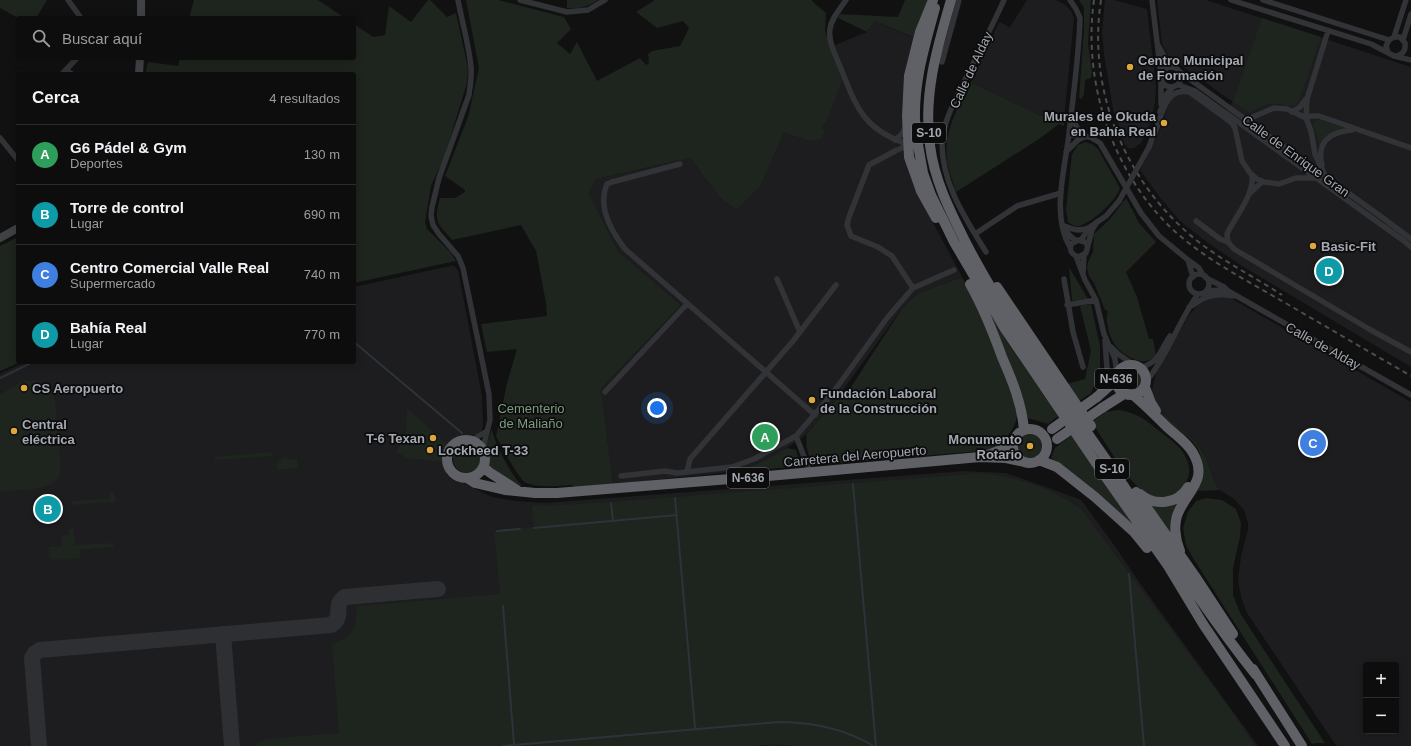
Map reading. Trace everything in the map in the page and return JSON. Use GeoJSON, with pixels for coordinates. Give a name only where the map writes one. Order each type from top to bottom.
{"type":"FeatureCollection","features":[{"type":"Feature","properties":{"kind":"highway"},"geometry":{"type":"LineString","coordinates":[[933,0],[920,32],[908,76],[906,146],[921,191],[976,295],[993,333],[1017,397],[1023,416],[1024,430],[1031,428],[1042,433],[1046,439],[1047,446]]}},
{"type":"Feature","properties":{"kind":"highway","name":"S-10"},"geometry":{"type":"LineString","coordinates":[[937,0],[920,66],[916,94],[915,119],[917,143],[923,173],[931,196],[954,242],[1005,329],[1168,566],[1203,624],[1285,746]]}},
{"type":"Feature","properties":{"kind":"highway","name":"S-10"},"geometry":{"type":"LineString","coordinates":[[951,0],[936,53],[930,81],[928,113],[930,145],[938,182],[947,205],[975,259],[1012,324],[1232,644],[1256,675],[1302,746]]}},
{"type":"Feature","properties":{"kind":"highway"},"geometry":{"type":"LineString","coordinates":[[923,173],[925,189],[936,219]]}},
{"type":"Feature","properties":{"kind":"highway"},"geometry":{"type":"LineString","coordinates":[[975,259],[985,270],[1185,562],[1232,632],[1256,675]]}},
{"type":"Feature","properties":{"kind":"highway","name":"N-636"},"geometry":{"type":"LineString","coordinates":[[1025,462],[1039,460],[1045,454],[1047,446],[1102,408],[1129,395],[1140,393],[1145,384],[1144,372],[1137,367],[1124,367],[1097,398],[1052,429],[1042,433]]}},
{"type":"Feature","properties":{"kind":"highway","name":"N-636"},"geometry":{"type":"LineString","coordinates":[[1116,377],[1117,387],[1129,395]]}},
{"type":"Feature","properties":{"kind":"highway"},"geometry":{"type":"LineString","coordinates":[[1145,384],[1151,403],[1162,422]]}},
{"type":"Feature","properties":{"kind":"highway"},"geometry":{"type":"LineString","coordinates":[[1129,395],[1189,446],[1196,460],[1198,470],[1196,482],[1176,518],[1176,536],[1185,562]]}},
{"type":"Feature","properties":{"kind":"highway","name":"N-636"},"geometry":{"type":"LineString","coordinates":[[1014,439],[1024,430]]}},
{"type":"Feature","properties":{"kind":"highway"},"geometry":{"type":"LineString","coordinates":[[1014,439],[1014,453],[1025,462]]}},
{"type":"Feature","properties":{"kind":"highway","name":"Carretera del Aeropuerto"},"geometry":{"type":"LineString","coordinates":[[980,457],[997,452],[1014,439]]}},
{"type":"Feature","properties":{"kind":"highway"},"geometry":{"type":"LineString","coordinates":[[467,478],[477,475],[484,467],[486,462],[484,452],[477,443],[472,440]]}},
{"type":"Feature","properties":{"kind":"highway","name":"N-636"},"geometry":{"type":"LineString","coordinates":[[472,440],[455,443],[448,452],[447,457],[449,468],[452,472],[457,476],[467,478],[475,483],[492,488],[517,490]]}},
{"type":"Feature","properties":{"kind":"highway","name":"Carretera del Aeropuerto"},"geometry":{"type":"LineString","coordinates":[[517,490],[535,493],[557,493],[760,477],[980,457],[1006,458],[1025,462]]}},
{"type":"Feature","properties":{"kind":"highway"},"geometry":{"type":"LineString","coordinates":[[1039,460],[1057,467],[1095,497],[1134,532],[1144,543],[1203,624]]}},
{"type":"Feature","properties":{"kind":"highway"},"geometry":{"type":"LineString","coordinates":[[1134,488],[1142,496],[1150,500],[1160,502],[1171,501],[1181,495],[1190,484],[1195,472],[1196,460]]}},
{"type":"Feature","properties":{"kind":"highway","name":"N-636"},"geometry":{"type":"LineString","coordinates":[[484,467],[489,472],[517,490]]}},
{"type":"Feature","properties":{"kind":"street"},"geometry":{"type":"LineString","coordinates":[[68,0],[79,16]]}},
{"type":"Feature","properties":{"kind":"street"},"geometry":{"type":"LineString","coordinates":[[140,16],[141,0]]}},
{"type":"Feature","properties":{"kind":"street"},"geometry":{"type":"LineString","coordinates":[[458,0],[469,54],[471,81],[469,95],[439,178],[431,216],[433,225],[458,256],[463,268],[489,394],[490,420],[484,444],[484,452]]}},
{"type":"Feature","properties":{"kind":"street"},"geometry":{"type":"LineString","coordinates":[[520,0],[567,12],[588,10],[605,0]]}},
{"type":"Feature","properties":{"kind":"street"},"geometry":{"type":"LineString","coordinates":[[846,0],[831,24],[829,31],[835,55],[852,97],[863,116],[880,132],[902,142],[906,146],[869,165],[849,217],[847,225],[848,231],[851,236],[878,246],[892,256],[913,288]]}},
{"type":"Feature","properties":{"kind":"street"},"geometry":{"type":"LineString","coordinates":[[942,62],[959,0]]}},
{"type":"Feature","properties":{"kind":"street","name":"Calle de Alday"},"geometry":{"type":"LineString","coordinates":[[986,252],[959,208],[950,188],[943,152],[943,132],[955,102],[1004,0]]}},
{"type":"Feature","properties":{"kind":"street"},"geometry":{"type":"LineString","coordinates":[[1070,0],[1080,18],[1071,117],[1061,193],[1062,225],[1066,240],[1072,253],[1076,256],[1083,275],[1096,300],[1104,334],[1107,369],[1106,376],[1097,398]]}},
{"type":"Feature","properties":{"kind":"street"},"geometry":{"type":"LineString","coordinates":[[1231,0],[1371,44],[1391,55],[1411,59]]}},
{"type":"Feature","properties":{"kind":"street"},"geometry":{"type":"LineString","coordinates":[[1263,0],[1388,40],[1394,37],[1400,37],[1406,46],[1404,51],[1400,55],[1396,56]]}},
{"type":"Feature","properties":{"kind":"street"},"geometry":{"type":"LineString","coordinates":[[1394,37],[1406,0]]}},
{"type":"Feature","properties":{"kind":"street"},"geometry":{"type":"LineString","coordinates":[[1153,1],[1158,45],[1158,62],[1161,78],[1161,106]]}},
{"type":"Feature","properties":{"kind":"street"},"geometry":{"type":"LineString","coordinates":[[1403,40],[1411,14]]}},
{"type":"Feature","properties":{"kind":"street"},"geometry":{"type":"LineString","coordinates":[[1325,177],[1315,154],[1311,131],[1306,118],[1306,102],[1328,31]]}},
{"type":"Feature","properties":{"kind":"street"},"geometry":{"type":"LineString","coordinates":[[1388,40],[1386,46],[1388,52]]}},
{"type":"Feature","properties":{"kind":"street","name":"Calle de Enrique Gran"},"geometry":{"type":"LineString","coordinates":[[1158,45],[1167,61],[1178,70],[1411,239]]}},
{"type":"Feature","properties":{"kind":"street"},"geometry":{"type":"LineString","coordinates":[[1404,51],[1411,59]]}},
{"type":"Feature","properties":{"kind":"street"},"geometry":{"type":"LineString","coordinates":[[64,72],[75,60]]}},
{"type":"Feature","properties":{"kind":"street"},"geometry":{"type":"LineString","coordinates":[[139,72],[140,60]]}},
{"type":"Feature","properties":{"kind":"street"},"geometry":{"type":"LineString","coordinates":[[1070,247],[1090,227],[1110,212],[1119,202],[1149,147],[1155,133],[1161,106],[1166,95],[1172,88],[1179,85],[1182,79],[1178,70],[1173,67],[1167,68],[1161,78]]}},
{"type":"Feature","properties":{"kind":"street"},"geometry":{"type":"LineString","coordinates":[[1161,78],[1165,86],[1172,88]]}},
{"type":"Feature","properties":{"kind":"street","name":"Calle de Enrique Gran"},"geometry":{"type":"LineString","coordinates":[[1179,85],[1195,91],[1411,247]]}},
{"type":"Feature","properties":{"kind":"street","name":"Calle de Enrique Gran"},"geometry":{"type":"LineString","coordinates":[[1155,133],[1171,95],[1177,91],[1191,93],[1232,123],[1237,134],[1242,161],[1252,175]]}},
{"type":"Feature","properties":{"kind":"street"},"geometry":{"type":"LineString","coordinates":[[1292,112],[1306,102]]}},
{"type":"Feature","properties":{"kind":"street"},"geometry":{"type":"LineString","coordinates":[[1306,102],[1318,116]]}},
{"type":"Feature","properties":{"kind":"street"},"geometry":{"type":"LineString","coordinates":[[1246,120],[1274,108],[1287,109],[1306,118],[1310,116],[1318,116],[1411,148]]}},
{"type":"Feature","properties":{"kind":"street","name":"Calle de Alday"},"geometry":{"type":"LineString","coordinates":[[1071,117],[1078,129],[1086,136],[1100,143],[1141,214],[1159,236],[1199,268],[1204,277],[1224,287],[1236,296],[1411,395]]}},
{"type":"Feature","properties":{"kind":"street"},"geometry":{"type":"LineString","coordinates":[[895,140],[902,134],[907,125]]}},
{"type":"Feature","properties":{"kind":"street"},"geometry":{"type":"LineString","coordinates":[[1325,177],[1320,156],[1324,143],[1331,136],[1337,133],[1355,129]]}},
{"type":"Feature","properties":{"kind":"street"},"geometry":{"type":"LineString","coordinates":[[1069,135],[1086,136]]}},
{"type":"Feature","properties":{"kind":"street"},"geometry":{"type":"LineString","coordinates":[[1066,152],[1078,140],[1086,136]]}},
{"type":"Feature","properties":{"kind":"street"},"geometry":{"type":"LineString","coordinates":[[0,138],[16,158]]}},
{"type":"Feature","properties":{"kind":"street"},"geometry":{"type":"LineString","coordinates":[[680,164],[608,184],[603,196],[606,217],[612,230],[625,248],[814,415]]}},
{"type":"Feature","properties":{"kind":"street"},"geometry":{"type":"LineString","coordinates":[[1252,175],[1262,182],[1279,184],[1296,178],[1316,178]]}},
{"type":"Feature","properties":{"kind":"street"},"geometry":{"type":"LineString","coordinates":[[1252,175],[1253,182],[1250,193],[1227,234],[1228,242],[1234,249],[1250,260],[1411,352]]}},
{"type":"Feature","properties":{"kind":"street"},"geometry":{"type":"LineString","coordinates":[[1250,193],[1262,182]]}},
{"type":"Feature","properties":{"kind":"street"},"geometry":{"type":"LineString","coordinates":[[974,234],[1017,206],[1061,193]]}},
{"type":"Feature","properties":{"kind":"street"},"geometry":{"type":"LineString","coordinates":[[1196,221],[1220,240],[1228,242]]}},
{"type":"Feature","properties":{"kind":"street"},"geometry":{"type":"LineString","coordinates":[[1083,275],[1084,255],[1087,251],[1087,245],[1092,230],[1097,222]]}},
{"type":"Feature","properties":{"kind":"street"},"geometry":{"type":"LineString","coordinates":[[1062,225],[1075,230],[1090,227]]}},
{"type":"Feature","properties":{"kind":"street"},"geometry":{"type":"LineString","coordinates":[[1062,225],[1070,236],[1084,242],[1087,245]]}},
{"type":"Feature","properties":{"kind":"street"},"geometry":{"type":"LineString","coordinates":[[0,238],[16,229]]}},
{"type":"Feature","properties":{"kind":"street"},"geometry":{"type":"LineString","coordinates":[[1076,256],[1084,255]]}},
{"type":"Feature","properties":{"kind":"street"},"geometry":{"type":"LineString","coordinates":[[1188,260],[1193,277]]}},
{"type":"Feature","properties":{"kind":"street"},"geometry":{"type":"LineString","coordinates":[[621,476],[665,471],[673,473],[732,467],[754,459],[796,436],[850,370],[887,318],[913,288],[954,270]]}},
{"type":"Feature","properties":{"kind":"street"},"geometry":{"type":"LineString","coordinates":[[1198,294],[1192,291],[1189,285],[1190,279],[1198,275],[1204,277],[1208,286],[1206,291]]}},
{"type":"Feature","properties":{"kind":"street"},"geometry":{"type":"LineString","coordinates":[[777,279],[800,332]]}},
{"type":"Feature","properties":{"kind":"street"},"geometry":{"type":"LineString","coordinates":[[1064,279],[1073,332],[1083,368]]}},
{"type":"Feature","properties":{"kind":"street"},"geometry":{"type":"LineString","coordinates":[[687,472],[690,460],[800,332],[836,286]]}},
{"type":"Feature","properties":{"kind":"street"},"geometry":{"type":"LineString","coordinates":[[1188,307],[1192,291]]}},
{"type":"Feature","properties":{"kind":"street"},"geometry":{"type":"LineString","coordinates":[[1145,384],[1170,344],[1188,307],[1198,294],[1206,291],[1228,291]]}},
{"type":"Feature","properties":{"kind":"street","name":"Calle de Alday"},"geometry":{"type":"LineString","coordinates":[[1188,307],[1194,305],[1202,299],[1216,295],[1236,296]]}},
{"type":"Feature","properties":{"kind":"street"},"geometry":{"type":"LineString","coordinates":[[1068,305],[1096,300]]}},
{"type":"Feature","properties":{"kind":"street"},"geometry":{"type":"LineString","coordinates":[[605,392],[687,304]]}},
{"type":"Feature","properties":{"kind":"street"},"geometry":{"type":"LineString","coordinates":[[1108,344],[1118,354],[1137,367],[1150,364],[1158,358],[1166,342],[1178,326]]}},
{"type":"Feature","properties":{"kind":"street"},"geometry":{"type":"LineString","coordinates":[[1104,334],[1115,359],[1116,377]]}},
{"type":"Feature","properties":{"kind":"street"},"geometry":{"type":"LineString","coordinates":[[472,440],[487,430]]}},
{"type":"Feature","properties":{"kind":"street"},"geometry":{"type":"LineString","coordinates":[[796,436],[810,472]]}},
{"type":"Feature","properties":{"kind":"shaded area"},"geometry":{"type":"Polygon","coordinates":[[[1027,0],[1056,0],[1064,4],[1071,11],[1074,18],[1064,119],[1052,121],[971,82],[999,22],[1010,27],[1027,0]]]}},
{"type":"Feature","properties":{"kind":"shaded area","name":"Centro Municipal de Formación"},"geometry":{"type":"Polygon","coordinates":[[[1105,0],[1114,0],[1147,9],[1156,87],[1155,102],[1148,130],[1141,143],[1134,148],[1128,148],[1124,143],[1113,109],[1102,32],[1105,0]]]}},
{"type":"Feature","properties":{"kind":"shaded area"},"geometry":{"type":"Polygon","coordinates":[[[1157,0],[1206,0],[1411,67],[1411,367],[1242,266],[1208,243],[1180,221],[1158,195],[1140,170],[1162,126],[1170,98],[1177,93],[1186,92],[1225,111],[1233,102],[1169,57],[1162,44],[1157,0]]]}},
{"type":"Feature","properties":{"kind":"shaded area"},"geometry":{"type":"Polygon","coordinates":[[[875,21],[909,36],[920,39],[907,154],[930,217],[962,277],[917,294],[903,307],[838,397],[807,434],[787,448],[747,468],[732,472],[613,484],[601,389],[681,305],[618,251],[589,193],[596,179],[690,158],[720,198],[737,210],[760,187],[784,133],[810,141],[825,130],[822,128],[825,121],[830,47],[867,32],[875,21]]]}},
{"type":"Feature","properties":{"kind":"shaded area"},"geometry":{"type":"Polygon","coordinates":[[[450,266],[454,266],[458,270],[482,396],[483,425],[481,432],[476,435],[457,437],[448,445],[444,454],[444,462],[447,475],[492,497],[516,501],[544,503],[964,471],[1006,473],[1079,499],[1117,549],[1139,582],[1258,746],[0,746],[0,374],[21,364],[356,364],[356,287],[450,266]]]}},
{"type":"Feature","properties":{"kind":"shaded area"},"geometry":{"type":"Polygon","coordinates":[[[1219,297],[1234,300],[1411,402],[1411,746],[1337,746],[1247,613],[1242,600],[1238,578],[1241,557],[1248,529],[1248,523],[1244,510],[1234,499],[1220,490],[1214,481],[1207,459],[1196,442],[1167,417],[1156,404],[1153,397],[1152,390],[1156,373],[1189,315],[1198,305],[1211,298],[1219,297]]]}},
{"type":"Feature","properties":{"kind":"green space"},"geometry":{"type":"Polygon","coordinates":[[[0,0],[47,0],[37,16],[16,17],[0,8],[0,0]]]}},
{"type":"Feature","properties":{"kind":"green space"},"geometry":{"type":"Polygon","coordinates":[[[194,0],[318,0],[342,16],[190,16],[194,0]]]}},
{"type":"Feature","properties":{"kind":"green space"},"geometry":{"type":"Polygon","coordinates":[[[428,0],[430,0],[447,17],[456,13],[468,68],[467,83],[444,158],[431,186],[425,222],[427,229],[452,254],[456,261],[356,283],[356,72],[146,72],[148,62],[178,66],[180,60],[356,60],[356,25],[373,37],[385,35],[389,6],[411,22],[428,0]]]}},
{"type":"Feature","properties":{"kind":"green space","name":"Cementerio de Maliaño"},"geometry":{"type":"Polygon","coordinates":[[[466,0],[498,0],[564,17],[571,29],[557,43],[570,54],[577,42],[597,81],[640,58],[646,65],[649,63],[648,54],[652,51],[680,46],[689,28],[683,21],[657,28],[636,12],[655,0],[812,0],[826,13],[825,31],[842,80],[826,123],[825,122],[822,128],[825,130],[822,139],[810,141],[784,133],[760,187],[737,210],[720,198],[690,158],[596,179],[589,193],[618,251],[681,305],[601,389],[613,484],[574,487],[572,485],[542,486],[526,483],[514,469],[496,436],[507,383],[517,349],[487,352],[481,324],[547,316],[536,251],[521,225],[452,240],[438,221],[437,212],[440,198],[455,198],[465,192],[465,190],[445,176],[468,117],[479,68],[466,0]]]}},
{"type":"Feature","properties":{"kind":"green space"},"geometry":{"type":"Polygon","coordinates":[[[567,0],[598,0],[587,6],[567,8],[567,0]]]}},
{"type":"Feature","properties":{"kind":"green space"},"geometry":{"type":"Polygon","coordinates":[[[905,0],[928,0],[915,38],[875,21],[867,32],[838,18],[840,14],[898,17],[905,0]]]}},
{"type":"Feature","properties":{"kind":"green space"},"geometry":{"type":"Polygon","coordinates":[[[1079,0],[1091,0],[1088,44],[1092,72],[1091,78],[1085,80],[1084,95],[1081,99],[1079,98],[1084,8],[1079,0]]]}},
{"type":"Feature","properties":{"kind":"green space"},"geometry":{"type":"Polygon","coordinates":[[[1262,18],[1321,37],[1298,104],[1292,106],[1270,104],[1260,107],[1250,113],[1233,102],[1262,18]]]}},
{"type":"Feature","properties":{"kind":"green space"},"geometry":{"type":"Polygon","coordinates":[[[971,82],[1052,121],[1064,119],[1064,126],[1059,124],[1039,139],[956,192],[947,162],[947,140],[953,120],[971,82]]]}},
{"type":"Feature","properties":{"kind":"green space"},"geometry":{"type":"Polygon","coordinates":[[[1317,119],[1345,129],[1322,143],[1319,147],[1317,135],[1312,125],[1317,119]]]}},
{"type":"Feature","properties":{"kind":"green space"},"geometry":{"type":"Polygon","coordinates":[[[1085,142],[1092,144],[1098,149],[1120,188],[1114,199],[1097,216],[1085,224],[1076,226],[1068,222],[1066,210],[1072,154],[1078,145],[1085,142]]]}},
{"type":"Feature","properties":{"kind":"green space"},"geometry":{"type":"Polygon","coordinates":[[[1126,198],[1139,223],[1156,242],[1126,272],[1137,297],[1149,339],[1153,339],[1156,355],[1149,360],[1144,361],[1136,360],[1124,354],[1112,341],[1108,329],[1107,310],[1105,310],[1094,283],[1089,276],[1087,268],[1093,252],[1094,234],[1110,219],[1126,198]]]}},
{"type":"Feature","properties":{"kind":"green space"},"geometry":{"type":"Polygon","coordinates":[[[16,238],[16,364],[0,371],[0,246],[16,238]]]}},
{"type":"Feature","properties":{"kind":"green space"},"geometry":{"type":"Polygon","coordinates":[[[1069,267],[1088,299],[1072,301],[1069,267]]]}},
{"type":"Feature","properties":{"kind":"green space"},"geometry":{"type":"Polygon","coordinates":[[[962,277],[994,346],[1018,417],[1016,417],[1015,425],[1005,439],[999,446],[990,450],[827,464],[816,462],[814,460],[812,461],[807,448],[807,434],[838,397],[847,393],[903,307],[917,294],[962,277]]]}},
{"type":"Feature","properties":{"kind":"green space"},"geometry":{"type":"Polygon","coordinates":[[[1091,304],[1100,346],[1100,373],[1091,393],[1078,402],[1067,384],[1085,379],[1091,351],[1080,306],[1091,304]]]}},
{"type":"Feature","properties":{"kind":"green space"},"geometry":{"type":"Polygon","coordinates":[[[989,311],[1008,343],[1058,416],[1048,424],[1028,418],[1019,389],[989,311]]]}},
{"type":"Feature","properties":{"kind":"green space"},"geometry":{"type":"Polygon","coordinates":[[[1131,370],[1138,373],[1141,380],[1138,387],[1131,390],[1124,387],[1121,380],[1124,373],[1131,370]]]}},
{"type":"Feature","properties":{"kind":"green space"},"geometry":{"type":"Polygon","coordinates":[[[37,380],[50,388],[55,399],[61,466],[58,478],[54,483],[40,488],[0,491],[0,394],[20,383],[37,380]]]}},
{"type":"Feature","properties":{"kind":"green space"},"geometry":{"type":"Polygon","coordinates":[[[1155,404],[1167,417],[1196,442],[1207,459],[1214,481],[1220,490],[1198,491],[1202,470],[1202,461],[1199,451],[1188,437],[1166,419],[1155,404]]]}},
{"type":"Feature","properties":{"kind":"green space"},"geometry":{"type":"Polygon","coordinates":[[[407,408],[448,445],[444,454],[444,462],[407,458],[396,452],[402,442],[405,431],[407,408]]]}},
{"type":"Feature","properties":{"kind":"green space"},"geometry":{"type":"Polygon","coordinates":[[[1118,410],[1130,412],[1144,419],[1179,447],[1185,455],[1189,473],[1185,484],[1175,495],[1158,497],[1151,496],[1144,492],[1131,479],[1116,460],[1092,422],[1105,412],[1118,410]]]}},
{"type":"Feature","properties":{"kind":"green space"},"geometry":{"type":"Polygon","coordinates":[[[492,429],[499,449],[508,466],[517,480],[526,487],[513,482],[489,466],[489,453],[486,446],[492,429]]]}},
{"type":"Feature","properties":{"kind":"green space"},"geometry":{"type":"Polygon","coordinates":[[[1030,434],[1035,435],[1041,441],[1041,451],[1035,457],[1030,458],[1025,457],[1019,451],[1018,446],[1019,441],[1025,435],[1030,434]]]}},
{"type":"Feature","properties":{"kind":"green space"},"geometry":{"type":"Polygon","coordinates":[[[1072,435],[1134,526],[1051,458],[1055,448],[1072,435]]]}},
{"type":"Feature","properties":{"kind":"green space"},"geometry":{"type":"Polygon","coordinates":[[[467,445],[477,449],[481,459],[477,469],[467,473],[457,469],[453,459],[457,449],[467,445]]]}},
{"type":"Feature","properties":{"kind":"green space"},"geometry":{"type":"Polygon","coordinates":[[[787,448],[796,450],[799,460],[797,464],[792,467],[732,472],[747,468],[787,448]]]}},
{"type":"Feature","properties":{"kind":"green space"},"geometry":{"type":"Polygon","coordinates":[[[272,452],[273,456],[215,460],[214,457],[272,452]]]}},
{"type":"Feature","properties":{"kind":"green space"},"geometry":{"type":"Polygon","coordinates":[[[284,457],[291,460],[297,458],[298,468],[277,470],[276,464],[284,457]]]}},
{"type":"Feature","properties":{"kind":"green space"},"geometry":{"type":"Polygon","coordinates":[[[972,474],[998,475],[1022,481],[1054,493],[1081,509],[1231,710],[1255,746],[794,746],[776,744],[752,746],[255,746],[266,739],[339,733],[332,644],[339,642],[352,631],[356,620],[356,606],[500,594],[494,531],[534,527],[532,505],[548,506],[610,502],[972,474]]]}},
{"type":"Feature","properties":{"kind":"green space"},"geometry":{"type":"Polygon","coordinates":[[[109,492],[113,493],[116,497],[116,500],[112,505],[111,502],[72,505],[72,501],[110,498],[109,492]]]}},
{"type":"Feature","properties":{"kind":"green space"},"geometry":{"type":"Polygon","coordinates":[[[1206,498],[1222,500],[1236,509],[1241,523],[1240,537],[1233,568],[1233,595],[1240,613],[1325,743],[1312,744],[1186,545],[1183,528],[1188,512],[1196,501],[1206,498]]]}},
{"type":"Feature","properties":{"kind":"green space"},"geometry":{"type":"Polygon","coordinates":[[[1182,500],[1173,539],[1146,503],[1182,500]]]}},
{"type":"Feature","properties":{"kind":"green space"},"geometry":{"type":"Polygon","coordinates":[[[69,529],[74,529],[75,545],[114,543],[113,547],[80,550],[80,558],[54,560],[50,558],[48,547],[62,546],[61,535],[69,535],[69,529]]]}},
{"type":"Feature","properties":{"kind":"waterway"},"geometry":{"type":"LineString","coordinates":[[356,344],[462,433]]}},
{"type":"Feature","properties":{"kind":"waterway"},"geometry":{"type":"LineString","coordinates":[[0,378],[29,364]]}},
{"type":"Feature","properties":{"kind":"waterway"},"geometry":{"type":"LineString","coordinates":[[853,484],[876,746]]}},
{"type":"Feature","properties":{"kind":"waterway"},"geometry":{"type":"LineString","coordinates":[[675,498],[695,728]]}},
{"type":"Feature","properties":{"kind":"waterway"},"geometry":{"type":"LineString","coordinates":[[611,503],[613,521]]}},
{"type":"Feature","properties":{"kind":"waterway"},"geometry":{"type":"LineString","coordinates":[[534,528],[677,515]]}},
{"type":"Feature","properties":{"kind":"waterway"},"geometry":{"type":"LineString","coordinates":[[497,531],[520,529]]}},
{"type":"Feature","properties":{"kind":"waterway"},"geometry":{"type":"LineString","coordinates":[[1129,574],[1144,746]]}},
{"type":"Feature","properties":{"kind":"waterway"},"geometry":{"type":"LineString","coordinates":[[503,606],[514,744]]}},
{"type":"Feature","properties":{"kind":"waterway"},"geometry":{"type":"LineString","coordinates":[[503,746],[778,722],[828,727],[847,733],[873,746]]}},
{"type":"Feature","properties":{"kind":"taxiway"},"geometry":{"type":"LineString","coordinates":[[39,746],[32,658],[35,653],[40,650],[331,625],[335,622],[338,615],[339,604],[345,597],[438,589]]}},
{"type":"Feature","properties":{"kind":"taxiway"},"geometry":{"type":"LineString","coordinates":[[223,634],[232,746]]}},
{"type":"Feature","properties":{"kind":"railway"},"geometry":{"type":"LineString","coordinates":[[1094,0],[1092,32],[1093,64],[1098,97],[1120,158],[1137,186],[1156,212],[1179,235],[1213,261],[1411,376]]}},
{"type":"Feature","properties":{"kind":"railway"},"geometry":{"type":"LineString","coordinates":[[1101,0],[1098,34],[1100,67],[1106,100],[1116,132],[1131,162],[1149,190],[1170,216],[1195,239],[1205,247],[1282,295]]}},
{"type":"Feature","properties":{"kind":"place","name":"Centro Municipal de Formación"},"geometry":{"type":"Point","coordinates":[1130,67]}},
{"type":"Feature","properties":{"kind":"place","name":"Murales de Okuda en Bahía Real"},"geometry":{"type":"Point","coordinates":[1164,123]}},
{"type":"Feature","properties":{"kind":"place","name":"Basic-Fit"},"geometry":{"type":"Point","coordinates":[1313,246]}},
{"type":"Feature","properties":{"kind":"place","name":"Bahía Real"},"geometry":{"type":"Point","coordinates":[1329,271]}},
{"type":"Feature","properties":{"kind":"place","name":"CS Aeropuerto"},"geometry":{"type":"Point","coordinates":[24,388]}},
{"type":"Feature","properties":{"kind":"place","name":"Fundación Laboral de la Construcción"},"geometry":{"type":"Point","coordinates":[812,400]}},
{"type":"Feature","properties":{"kind":"place","name":"Central eléctrica"},"geometry":{"type":"Point","coordinates":[14,431]}},
{"type":"Feature","properties":{"kind":"place","name":"G6 Pádel & Gym"},"geometry":{"type":"Point","coordinates":[765,437]}},
{"type":"Feature","properties":{"kind":"place","name":"T-6 Texan"},"geometry":{"type":"Point","coordinates":[433,438]}},
{"type":"Feature","properties":{"kind":"place","name":"Centro Comercial Valle Real"},"geometry":{"type":"Point","coordinates":[1313,443]}},
{"type":"Feature","properties":{"kind":"place","name":"Monumento Rotario"},"geometry":{"type":"Point","coordinates":[1030,446]}},
{"type":"Feature","properties":{"kind":"place","name":"Lockheed T-33"},"geometry":{"type":"Point","coordinates":[430,450]}},
{"type":"Feature","properties":{"kind":"place","name":"Torre de control"},"geometry":{"type":"Point","coordinates":[48,509]}}]}
